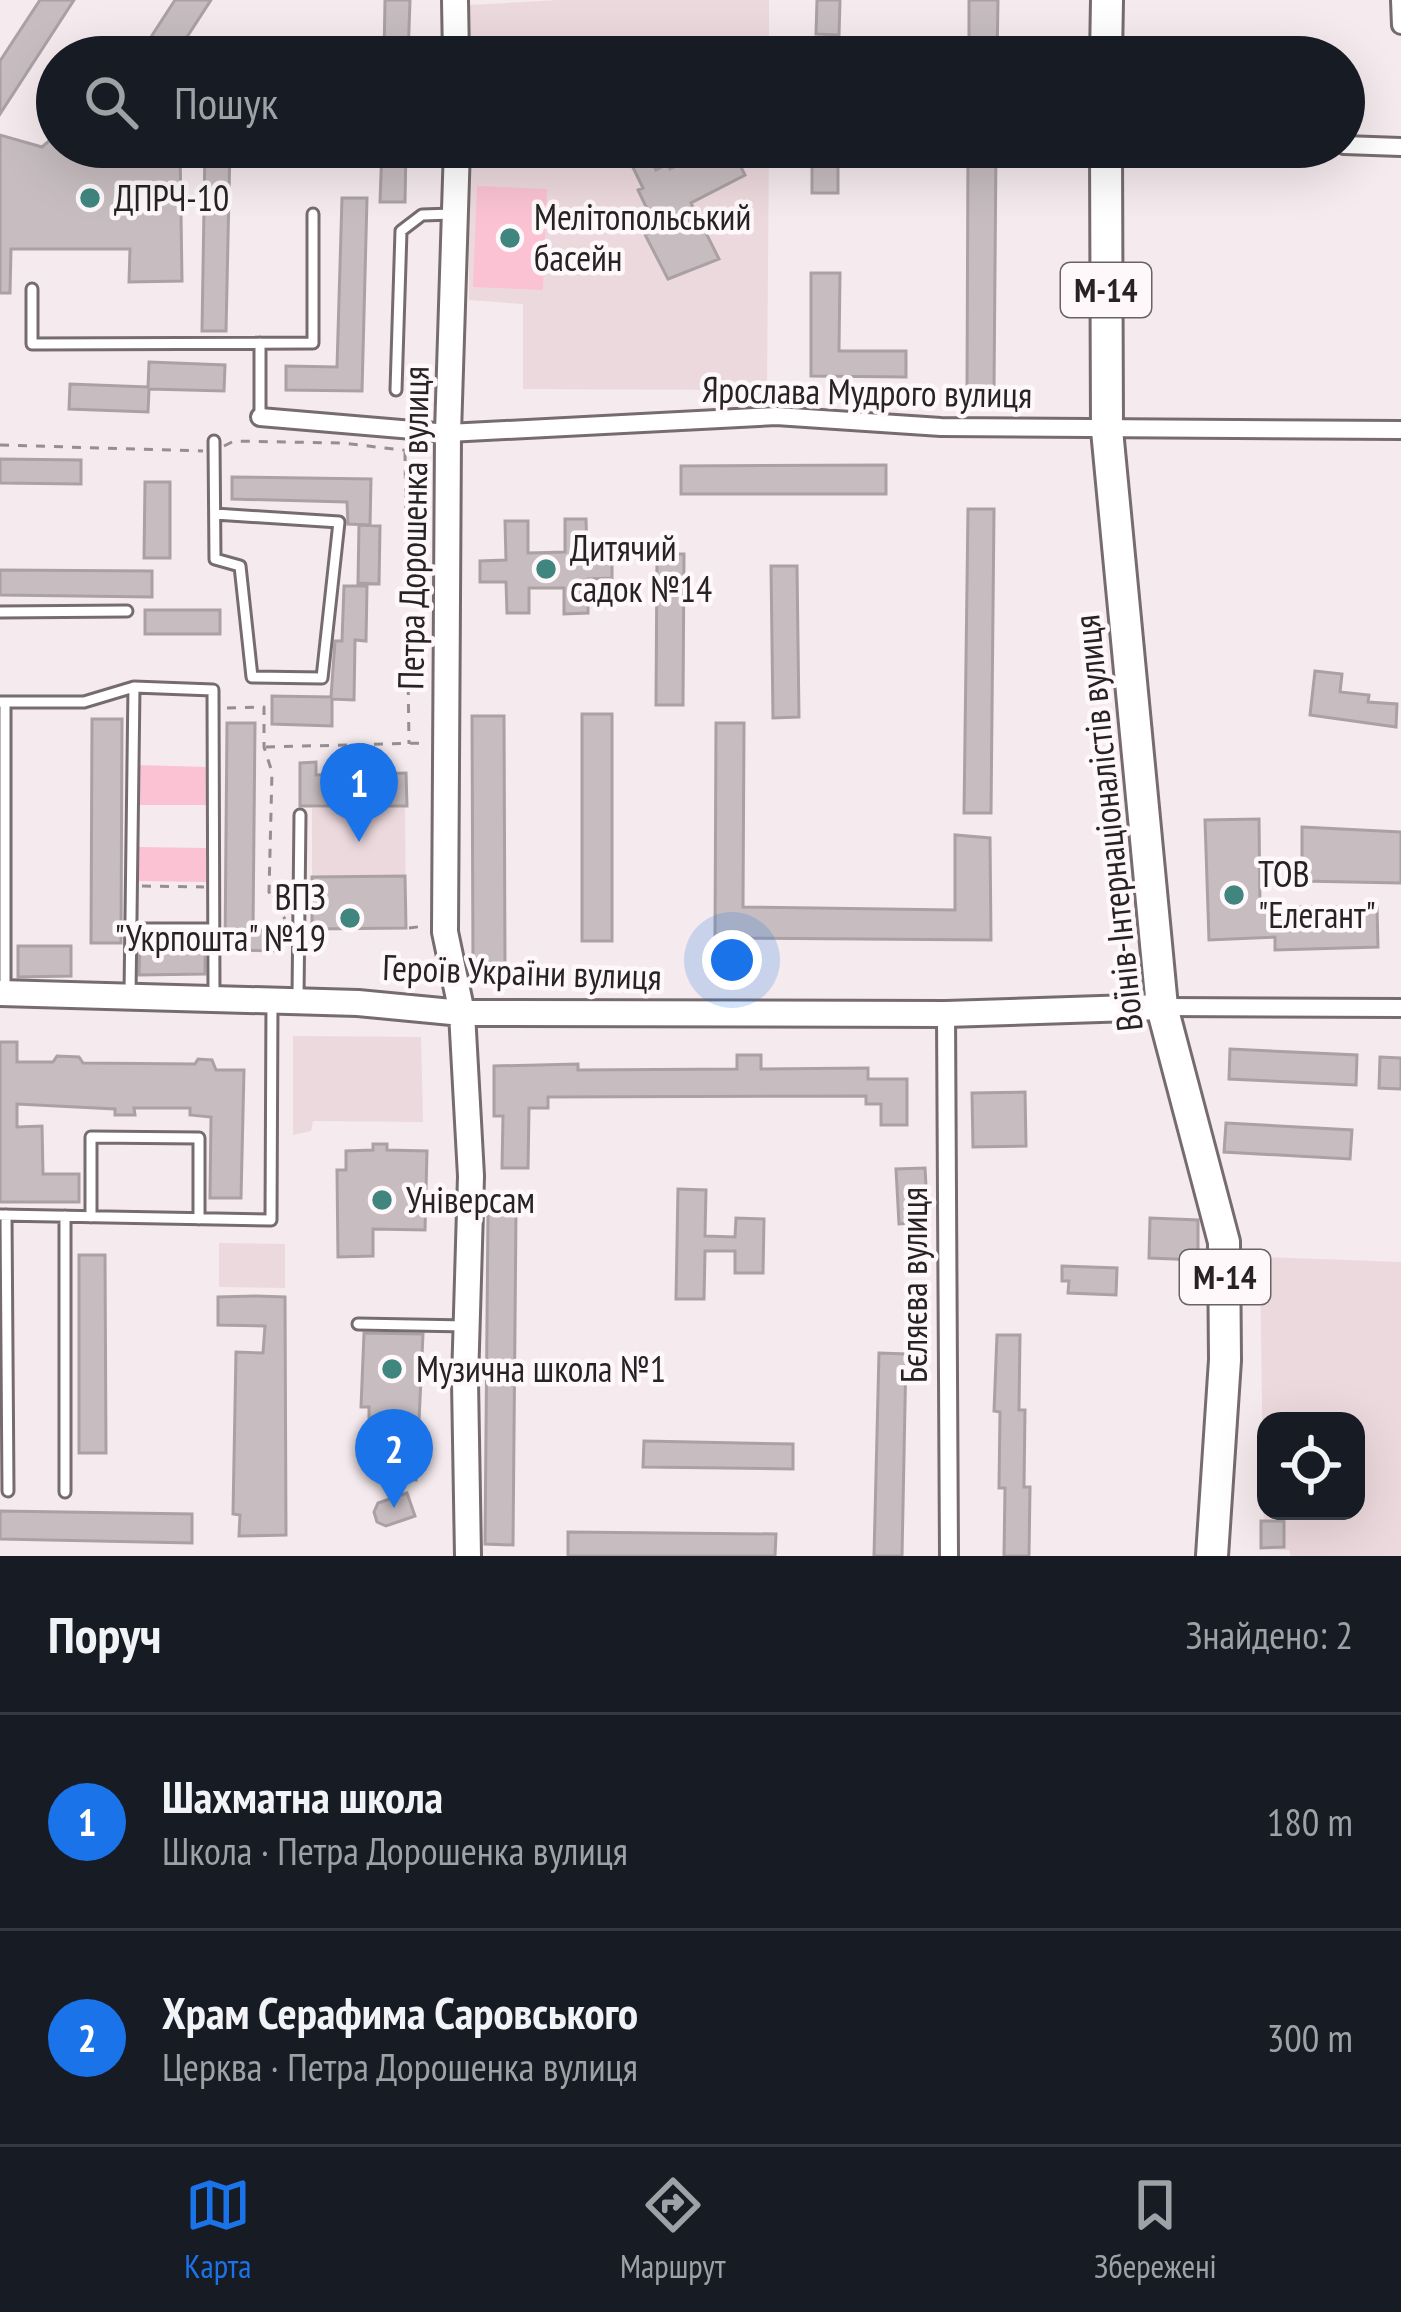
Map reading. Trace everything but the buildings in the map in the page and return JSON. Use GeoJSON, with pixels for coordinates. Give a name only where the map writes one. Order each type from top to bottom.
{"type":"FeatureCollection","features":[{"type":"Feature","properties":{"kind":"highway"},"geometry":{"type":"LineString","coordinates":[[1106,36],[1107,0]]}},
{"type":"Feature","properties":{"kind":"highway","name":"Воїнів-Інтернаціоналістів вулиця"},"geometry":{"type":"LineString","coordinates":[[1106,168],[1107,430],[1162,1006],[1224,1242],[1225,1360],[1212,1556]]}},
{"type":"Feature","properties":{"kind":"street"},"geometry":{"type":"LineString","coordinates":[[455,0],[456,36]]}},
{"type":"Feature","properties":{"kind":"street"},"geometry":{"type":"LineString","coordinates":[[1400,0],[1401,25]]}},
{"type":"Feature","properties":{"kind":"street"},"geometry":{"type":"LineString","coordinates":[[1365,146],[1401,147]]}},
{"type":"Feature","properties":{"kind":"street","name":"Петра Дорошенка вулиця"},"geometry":{"type":"LineString","coordinates":[[457,168],[442,443],[445,932],[462,1013],[471,1176],[466,1326],[468,1556]]}},
{"type":"Feature","properties":{"kind":"street","name":"Ярослава Мудрого вулиця"},"geometry":{"type":"LineString","coordinates":[[260,417],[442,443],[776,416],[941,428],[1401,430]]}},
{"type":"Feature","properties":{"kind":"street","name":"Героїв України вулиця"},"geometry":{"type":"LineString","coordinates":[[2,993],[285,1001],[462,1013],[1401,1008]]}},
{"type":"Feature","properties":{"kind":"street","name":"Бєляєва вулиця"},"geometry":{"type":"LineString","coordinates":[[946,1014],[949,1556]]}},
{"type":"Feature","properties":{"kind":"lane"},"geometry":{"type":"LineString","coordinates":[[32,289],[32,344],[314,344],[313,214]]}},
{"type":"Feature","properties":{"kind":"lane"},"geometry":{"type":"LineString","coordinates":[[396,391],[400,231],[422,215],[458,214]]}},
{"type":"Feature","properties":{"kind":"lane"},"geometry":{"type":"LineString","coordinates":[[260,344],[260,417]]}},
{"type":"Feature","properties":{"kind":"lane"},"geometry":{"type":"LineString","coordinates":[[214,446],[214,514],[215,560],[240,566],[252,677],[322,678],[339,523],[214,514]]}},
{"type":"Feature","properties":{"kind":"lane"},"geometry":{"type":"LineString","coordinates":[[0,612],[127,610]]}},
{"type":"Feature","properties":{"kind":"lane"},"geometry":{"type":"LineString","coordinates":[[130,996],[134,687]]}},
{"type":"Feature","properties":{"kind":"lane"},"geometry":{"type":"LineString","coordinates":[[2,993],[2,702],[84,703],[134,687],[213,690],[214,1000]]}},
{"type":"Feature","properties":{"kind":"lane"},"geometry":{"type":"LineString","coordinates":[[8,1491],[3,1215],[271,1220],[300,815]]}},
{"type":"Feature","properties":{"kind":"lane"},"geometry":{"type":"LineString","coordinates":[[130,929],[212,929]]}},
{"type":"Feature","properties":{"kind":"lane"},"geometry":{"type":"LineString","coordinates":[[91,1217],[91,1137],[199,1138],[199,1219]]}},
{"type":"Feature","properties":{"kind":"lane"},"geometry":{"type":"LineString","coordinates":[[64,1216],[65,1492]]}},
{"type":"Feature","properties":{"kind":"lane"},"geometry":{"type":"LineString","coordinates":[[358,1324],[466,1326]]}},
{"type":"Feature","properties":{"kind":"path"},"geometry":{"type":"LineString","coordinates":[[234,441],[342,443],[405,450],[442,443]]}},
{"type":"Feature","properties":{"kind":"path"},"geometry":{"type":"LineString","coordinates":[[0,445],[214,446]]}},
{"type":"Feature","properties":{"kind":"path"},"geometry":{"type":"LineString","coordinates":[[405,450],[409,743]]}},
{"type":"Feature","properties":{"kind":"path"},"geometry":{"type":"LineString","coordinates":[[264,677],[264,747],[272,772],[269,892],[289,925]]}},
{"type":"Feature","properties":{"kind":"path"},"geometry":{"type":"LineString","coordinates":[[213,708],[263,707]]}},
{"type":"Feature","properties":{"kind":"path"},"geometry":{"type":"LineString","coordinates":[[264,747],[434,743]]}},
{"type":"Feature","properties":{"kind":"path"},"geometry":{"type":"LineString","coordinates":[[130,885],[212,888]]}},
{"type":"Feature","properties":{"kind":"path"},"geometry":{"type":"LineString","coordinates":[[409,928],[432,926]]}},
{"type":"Feature","properties":{"kind":"shaded area"},"geometry":{"type":"Polygon","coordinates":[[[769,0],[769,36],[469,36],[469,5],[769,0]]]}},
{"type":"Feature","properties":{"kind":"shaded area"},"geometry":{"type":"Polygon","coordinates":[[[469,168],[769,168],[767,390],[523,389],[523,304],[469,300],[469,168]]]}},
{"type":"Feature","properties":{"kind":"shaded area","name":"Мелітопольський басейн"},"geometry":{"type":"Polygon","coordinates":[[[477,186],[547,189],[543,290],[473,287],[477,186]]]}},
{"type":"Feature","properties":{"kind":"shaded area"},"geometry":{"type":"Polygon","coordinates":[[[136,765],[209,767],[209,805],[136,805],[136,765]]]}},
{"type":"Feature","properties":{"kind":"shaded area"},"geometry":{"type":"Polygon","coordinates":[[[405,806],[406,928],[312,929],[312,808],[405,806]]]}},
{"type":"Feature","properties":{"kind":"shaded area"},"geometry":{"type":"Polygon","coordinates":[[[137,847],[206,848],[206,882],[137,881],[137,847]]]}},
{"type":"Feature","properties":{"kind":"shaded area"},"geometry":{"type":"Polygon","coordinates":[[[293,1036],[421,1037],[423,1122],[313,1121],[311,1131],[293,1135],[293,1036]]]}},
{"type":"Feature","properties":{"kind":"shaded area"},"geometry":{"type":"Polygon","coordinates":[[[219,1243],[285,1244],[285,1288],[219,1287],[219,1243]]]}},
{"type":"Feature","properties":{"kind":"shaded area"},"geometry":{"type":"Polygon","coordinates":[[[1260,1257],[1401,1262],[1401,1556],[1291,1556],[1289,1550],[1264,1549],[1264,1520],[1365,1520],[1365,1412],[1262,1412],[1260,1257]]]}},
{"type":"Feature","properties":{"kind":"place","name":"ДПРЧ-10"},"geometry":{"type":"Point","coordinates":[90,198]}},
{"type":"Feature","properties":{"kind":"place","name":"Мелітопольський басейн"},"geometry":{"type":"Point","coordinates":[510,238]}},
{"type":"Feature","properties":{"kind":"place","name":"Дитячий садок №14"},"geometry":{"type":"Point","coordinates":[546,569]}},
{"type":"Feature","properties":{"kind":"place","name":"Шахматна школа"},"geometry":{"type":"Point","coordinates":[359,842]}},
{"type":"Feature","properties":{"kind":"place","name":"ТОВ \"Елегант\""},"geometry":{"type":"Point","coordinates":[1234,895]}},
{"type":"Feature","properties":{"kind":"place","name":"ВПЗ \"Укрпошта\" №19"},"geometry":{"type":"Point","coordinates":[350,918]}},
{"type":"Feature","properties":{"kind":"place","name":"Універсам"},"geometry":{"type":"Point","coordinates":[382,1200]}},
{"type":"Feature","properties":{"kind":"place","name":"Музична школа №1"},"geometry":{"type":"Point","coordinates":[392,1369]}},
{"type":"Feature","properties":{"kind":"place","name":"Храм Серафима Саровського"},"geometry":{"type":"Point","coordinates":[394,1508]}}]}
